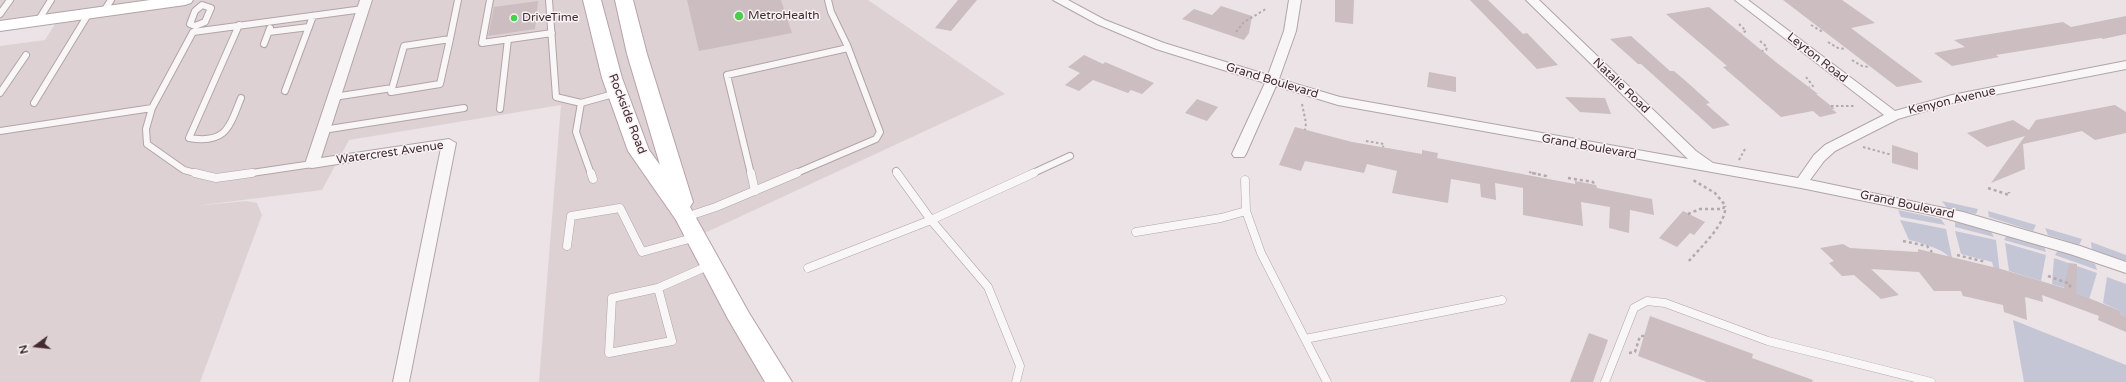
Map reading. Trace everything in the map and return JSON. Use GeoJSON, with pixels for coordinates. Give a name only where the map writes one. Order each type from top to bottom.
{"type":"FeatureCollection","features":[{"type":"Feature","properties":{"kind":"main road"},"geometry":{"type":"LineString","coordinates":[[0,26],[101,8],[185,0]]}},
{"type":"Feature","properties":{"kind":"main road","name":"Rockside Road"},"geometry":{"type":"LineString","coordinates":[[592,0],[617,93],[639,151],[691,227],[740,319],[779,382]]}},
{"type":"Feature","properties":{"kind":"main road","name":"Rockside Road"},"geometry":{"type":"LineString","coordinates":[[624,0],[637,54],[691,227]]}},
{"type":"Feature","properties":{"kind":"street","name":"Grand Boulevard"},"geometry":{"type":"LineString","coordinates":[[1059,0],[1140,39],[1187,56],[1338,101],[1390,112],[1712,169],[1801,183],[1963,217],[2075,250],[2126,268]]}},
{"type":"Feature","properties":{"kind":"street"},"geometry":{"type":"LineString","coordinates":[[1238,154],[1272,81],[1290,31],[1295,0]]}},
{"type":"Feature","properties":{"kind":"street","name":"Natalie Road"},"geometry":{"type":"LineString","coordinates":[[1532,0],[1691,154],[1712,169]]}},
{"type":"Feature","properties":{"kind":"street","name":"Leyton Road"},"geometry":{"type":"LineString","coordinates":[[1741,0],[1893,116]]}},
{"type":"Feature","properties":{"kind":"street"},"geometry":{"type":"LineString","coordinates":[[312,164],[364,5]]}},
{"type":"Feature","properties":{"kind":"street","name":"Kenyon Avenue"},"geometry":{"type":"LineString","coordinates":[[1801,183],[1819,158],[1830,148],[1893,116],[1922,106],[1952,99],[2126,65]]}},
{"type":"Feature","properties":{"kind":"street"},"geometry":{"type":"LineString","coordinates":[[2113,67],[2126,76]]}},
{"type":"Feature","properties":{"kind":"street","name":"Watercrest Avenue"},"geometry":{"type":"LineString","coordinates":[[312,164],[449,143],[401,382]]}},
{"type":"Feature","properties":{"kind":"lane"},"geometry":{"type":"LineString","coordinates":[[38,20],[51,0]]}},
{"type":"Feature","properties":{"kind":"lane"},"geometry":{"type":"LineString","coordinates":[[450,39],[404,46],[391,92],[440,84],[450,39],[458,0]]}},
{"type":"Feature","properties":{"kind":"lane"},"geometry":{"type":"LineString","coordinates":[[490,0],[482,43],[552,33]]}},
{"type":"Feature","properties":{"kind":"lane"},"geometry":{"type":"LineString","coordinates":[[549,0],[556,97],[581,103],[617,93]]}},
{"type":"Feature","properties":{"kind":"lane"},"geometry":{"type":"LineString","coordinates":[[568,246],[571,216],[620,208],[642,252],[691,227],[716,207],[876,139],[880,132],[848,48],[830,12],[828,0]]}},
{"type":"Feature","properties":{"kind":"lane"},"geometry":{"type":"LineString","coordinates":[[0,3],[10,1]]}},
{"type":"Feature","properties":{"kind":"lane"},"geometry":{"type":"LineString","coordinates":[[0,14],[10,1]]}},
{"type":"Feature","properties":{"kind":"lane"},"geometry":{"type":"LineString","coordinates":[[194,29],[190,24],[192,17],[201,3],[211,8],[205,22],[194,29],[152,108],[146,129],[147,144],[184,170],[216,178],[312,164]]}},
{"type":"Feature","properties":{"kind":"lane"},"geometry":{"type":"LineString","coordinates":[[194,29],[239,26],[313,16],[364,5]]}},
{"type":"Feature","properties":{"kind":"lane"},"geometry":{"type":"LineString","coordinates":[[34,103],[101,8]]}},
{"type":"Feature","properties":{"kind":"lane"},"geometry":{"type":"LineString","coordinates":[[286,91],[313,16]]}},
{"type":"Feature","properties":{"kind":"lane"},"geometry":{"type":"LineString","coordinates":[[264,44],[273,21]]}},
{"type":"Feature","properties":{"kind":"lane"},"geometry":{"type":"LineString","coordinates":[[239,26],[189,138],[200,141],[219,138],[226,133],[241,98]]}},
{"type":"Feature","properties":{"kind":"lane"},"geometry":{"type":"LineString","coordinates":[[269,32],[309,26]]}},
{"type":"Feature","properties":{"kind":"lane"},"geometry":{"type":"LineString","coordinates":[[500,109],[508,39]]}},
{"type":"Feature","properties":{"kind":"lane"},"geometry":{"type":"LineString","coordinates":[[755,191],[727,75],[848,48]]}},
{"type":"Feature","properties":{"kind":"lane"},"geometry":{"type":"LineString","coordinates":[[0,93],[26,55]]}},
{"type":"Feature","properties":{"kind":"lane"},"geometry":{"type":"LineString","coordinates":[[334,97],[392,88]]}},
{"type":"Feature","properties":{"kind":"lane"},"geometry":{"type":"LineString","coordinates":[[581,103],[576,132],[593,179]]}},
{"type":"Feature","properties":{"kind":"lane"},"geometry":{"type":"LineString","coordinates":[[0,131],[152,108]]}},
{"type":"Feature","properties":{"kind":"lane"},"geometry":{"type":"LineString","coordinates":[[323,130],[464,108]]}},
{"type":"Feature","properties":{"kind":"lane"},"geometry":{"type":"LineString","coordinates":[[808,268],[931,220],[1070,156]]}},
{"type":"Feature","properties":{"kind":"lane"},"geometry":{"type":"LineString","coordinates":[[896,171],[931,220],[988,287],[1020,366],[1016,382]]}},
{"type":"Feature","properties":{"kind":"lane"},"geometry":{"type":"LineString","coordinates":[[1245,180],[1246,211],[1261,253],[1327,382]]}},
{"type":"Feature","properties":{"kind":"lane"},"geometry":{"type":"LineString","coordinates":[[1136,232],[1221,218],[1246,211]]}},
{"type":"Feature","properties":{"kind":"lane"},"geometry":{"type":"LineString","coordinates":[[658,288],[672,341],[609,353],[612,298],[658,288],[710,265]]}},
{"type":"Feature","properties":{"kind":"lane"},"geometry":{"type":"LineString","coordinates":[[1305,339],[1502,300]]}},
{"type":"Feature","properties":{"kind":"lane"},"geometry":{"type":"LineString","coordinates":[[1605,382],[1634,308],[1647,301],[1665,303],[1726,327],[1768,341],[1930,382]]}},
{"type":"Feature","properties":{"kind":"path"},"geometry":{"type":"LineString","coordinates":[[1236,32],[1244,22],[1266,9]]}},
{"type":"Feature","properties":{"kind":"path"},"geometry":{"type":"LineString","coordinates":[[1739,24],[1746,31],[1741,33]]}},
{"type":"Feature","properties":{"kind":"path"},"geometry":{"type":"LineString","coordinates":[[1811,25],[1823,32]]}},
{"type":"Feature","properties":{"kind":"path"},"geometry":{"type":"LineString","coordinates":[[1760,41],[1767,47],[1766,50],[1762,51]]}},
{"type":"Feature","properties":{"kind":"path"},"geometry":{"type":"LineString","coordinates":[[1828,42],[1838,48],[1846,49]]}},
{"type":"Feature","properties":{"kind":"path"},"geometry":{"type":"LineString","coordinates":[[1852,60],[1862,66],[1870,67]]}},
{"type":"Feature","properties":{"kind":"path"},"geometry":{"type":"LineString","coordinates":[[1806,77],[1813,86],[1809,87]]}},
{"type":"Feature","properties":{"kind":"path"},"geometry":{"type":"LineString","coordinates":[[1302,104],[1302,109],[1307,121],[1305,130]]}},
{"type":"Feature","properties":{"kind":"path"},"geometry":{"type":"LineString","coordinates":[[1831,106],[1847,104],[1861,106]]}},
{"type":"Feature","properties":{"kind":"path"},"geometry":{"type":"LineString","coordinates":[[1849,138],[1865,148],[1892,156]]}},
{"type":"Feature","properties":{"kind":"path"},"geometry":{"type":"LineString","coordinates":[[1366,141],[1384,144],[1383,148]]}},
{"type":"Feature","properties":{"kind":"path"},"geometry":{"type":"LineString","coordinates":[[1738,162],[1745,149]]}},
{"type":"Feature","properties":{"kind":"path"},"geometry":{"type":"LineString","coordinates":[[1529,172],[1546,176],[1546,179]]}},
{"type":"Feature","properties":{"kind":"path"},"geometry":{"type":"LineString","coordinates":[[1568,178],[1593,182],[1594,184]]}},
{"type":"Feature","properties":{"kind":"path"},"geometry":{"type":"LineString","coordinates":[[1689,261],[1723,220],[1726,212],[1725,205],[1715,193],[1694,180]]}},
{"type":"Feature","properties":{"kind":"path"},"geometry":{"type":"LineString","coordinates":[[1988,188],[2009,195],[2009,192]]}},
{"type":"Feature","properties":{"kind":"path"},"geometry":{"type":"LineString","coordinates":[[1688,214],[1698,208],[1714,210],[1723,209],[1725,205]]}},
{"type":"Feature","properties":{"kind":"path"},"geometry":{"type":"LineString","coordinates":[[1903,241],[1927,246],[1932,252]]}},
{"type":"Feature","properties":{"kind":"path"},"geometry":{"type":"LineString","coordinates":[[1957,255],[1986,262]]}},
{"type":"Feature","properties":{"kind":"path"},"geometry":{"type":"LineString","coordinates":[[1977,259],[1978,263]]}},
{"type":"Feature","properties":{"kind":"path"},"geometry":{"type":"LineString","coordinates":[[2048,276],[2070,284],[2070,289]]}},
{"type":"Feature","properties":{"kind":"shaded area"},"geometry":{"type":"Polygon","coordinates":[[[0,0],[868,0],[1005,94],[696,237],[779,382],[539,382],[561,105],[349,140],[322,190],[195,206],[246,201],[257,203],[262,215],[200,382],[0,382],[0,46],[45,40],[59,18],[0,26],[0,0]]]}},
{"type":"Feature","properties":{"kind":"shaded area"},"geometry":{"type":"Polygon","coordinates":[[[1942,201],[1978,209],[1976,214],[1947,208],[1942,201]]]}},
{"type":"Feature","properties":{"kind":"shaded area"},"geometry":{"type":"Polygon","coordinates":[[[1898,210],[1941,219],[1945,225],[1901,217],[1898,210]]]}},
{"type":"Feature","properties":{"kind":"shaded area"},"geometry":{"type":"Polygon","coordinates":[[[1988,211],[2036,225],[2033,231],[1989,217],[1988,211]]]}},
{"type":"Feature","properties":{"kind":"shaded area"},"geometry":{"type":"Polygon","coordinates":[[[1900,220],[1946,229],[1955,272],[1952,272],[1949,258],[1946,254],[1930,246],[1909,240],[1900,220]]]}},
{"type":"Feature","properties":{"kind":"shaded area"},"geometry":{"type":"Polygon","coordinates":[[[1955,222],[1990,230],[1994,237],[1955,227],[1955,222]]]}},
{"type":"Feature","properties":{"kind":"shaded area"},"geometry":{"type":"Polygon","coordinates":[[[2045,228],[2082,239],[2079,245],[2048,235],[2045,228]]]}},
{"type":"Feature","properties":{"kind":"shaded area"},"geometry":{"type":"Polygon","coordinates":[[[1955,231],[1996,240],[2001,283],[1998,282],[1992,262],[1961,254],[1955,231]]]}},
{"type":"Feature","properties":{"kind":"shaded area"},"geometry":{"type":"Polygon","coordinates":[[[2007,235],[2044,246],[2046,252],[2004,240],[2007,235]]]}},
{"type":"Feature","properties":{"kind":"shaded area"},"geometry":{"type":"Polygon","coordinates":[[[2091,242],[2126,255],[2126,262],[2092,250],[2091,242]]]}},
{"type":"Feature","properties":{"kind":"shaded area"},"geometry":{"type":"Polygon","coordinates":[[[2005,243],[2046,255],[2041,281],[2009,271],[2005,243]]]}},
{"type":"Feature","properties":{"kind":"shaded area"},"geometry":{"type":"Polygon","coordinates":[[[2058,250],[2095,264],[2097,270],[2055,255],[2058,250]]]}},
{"type":"Feature","properties":{"kind":"shaded area"},"geometry":{"type":"Polygon","coordinates":[[[2054,258],[2097,273],[2088,303],[2086,303],[2086,297],[2076,293],[2076,291],[2052,284],[2054,258]]]}},
{"type":"Feature","properties":{"kind":"shaded area"},"geometry":{"type":"Polygon","coordinates":[[[2107,277],[2126,284],[2126,317],[2120,314],[2121,311],[2103,303],[2107,277]]]}},
{"type":"Feature","properties":{"kind":"shaded area"},"geometry":{"type":"Polygon","coordinates":[[[2013,320],[2126,365],[2126,382],[2024,382],[2013,320]]]}},
{"type":"Feature","properties":{"kind":"building","name":"MetroHealth"},"geometry":{"type":"Polygon","coordinates":[[[687,0],[781,0],[792,33],[699,51],[687,0]]]}},
{"type":"Feature","properties":{"kind":"building"},"geometry":{"type":"Polygon","coordinates":[[[958,0],[977,0],[951,31],[935,28],[958,0]]]}},
{"type":"Feature","properties":{"kind":"building"},"geometry":{"type":"Polygon","coordinates":[[[1335,0],[1354,0],[1353,24],[1335,22],[1335,0]]]}},
{"type":"Feature","properties":{"kind":"building"},"geometry":{"type":"Polygon","coordinates":[[[1470,0],[1488,0],[1523,34],[1527,33],[1558,65],[1537,69],[1470,0]]]}},
{"type":"Feature","properties":{"kind":"building"},"geometry":{"type":"Polygon","coordinates":[[[1783,0],[1842,0],[1875,23],[1851,28],[1923,82],[1897,87],[1783,0]]]}},
{"type":"Feature","properties":{"kind":"building","name":"DriveTime"},"geometry":{"type":"Polygon","coordinates":[[[538,1],[535,29],[488,36],[494,7],[538,1]]]}},
{"type":"Feature","properties":{"kind":"building"},"geometry":{"type":"Polygon","coordinates":[[[1221,6],[1252,16],[1249,33],[1244,40],[1182,19],[1194,9],[1212,15],[1221,6]]]}},
{"type":"Feature","properties":{"kind":"building"},"geometry":{"type":"Polygon","coordinates":[[[1709,7],[1777,63],[1818,94],[1816,94],[1835,109],[1832,109],[1837,113],[1820,117],[1813,111],[1781,117],[1723,67],[1727,66],[1666,14],[1709,7]]]}},
{"type":"Feature","properties":{"kind":"building"},"geometry":{"type":"Polygon","coordinates":[[[2126,16],[2126,34],[2103,39],[2101,38],[1996,55],[1999,57],[1952,66],[1934,53],[1965,47],[1954,40],[2063,22],[2071,27],[2126,16]]]}},
{"type":"Feature","properties":{"kind":"building"},"geometry":{"type":"Polygon","coordinates":[[[1631,36],[1670,71],[1674,71],[1688,83],[1710,103],[1706,104],[1730,125],[1713,129],[1641,64],[1638,64],[1610,39],[1631,36]]]}},
{"type":"Feature","properties":{"kind":"building"},"geometry":{"type":"Polygon","coordinates":[[[1084,55],[1103,64],[1105,62],[1154,83],[1142,94],[1131,90],[1128,93],[1093,80],[1079,91],[1065,85],[1080,73],[1068,67],[1084,55]]]}},
{"type":"Feature","properties":{"kind":"building"},"geometry":{"type":"Polygon","coordinates":[[[1429,72],[1456,77],[1456,92],[1427,87],[1429,72]]]}},
{"type":"Feature","properties":{"kind":"building"},"geometry":{"type":"Polygon","coordinates":[[[1565,97],[1605,98],[1611,114],[1580,112],[1565,97]]]}},
{"type":"Feature","properties":{"kind":"building"},"geometry":{"type":"Polygon","coordinates":[[[1197,99],[1218,107],[1207,121],[1185,113],[1197,99]]]}},
{"type":"Feature","properties":{"kind":"building"},"geometry":{"type":"Polygon","coordinates":[[[2115,105],[2126,112],[2126,133],[2095,140],[2082,131],[2023,144],[2025,169],[1991,183],[2025,136],[1987,147],[1967,133],[2013,120],[2029,130],[2036,120],[2115,105]]]}},
{"type":"Feature","properties":{"kind":"building"},"geometry":{"type":"Polygon","coordinates":[[[1295,127],[1352,142],[1422,154],[1422,150],[1438,153],[1437,158],[1575,184],[1575,181],[1596,185],[1597,188],[1652,199],[1654,215],[1630,210],[1629,233],[1609,228],[1610,207],[1581,202],[1583,226],[1523,215],[1523,188],[1495,183],[1496,200],[1481,197],[1480,184],[1451,179],[1448,203],[1392,193],[1397,171],[1367,164],[1364,173],[1305,161],[1301,171],[1279,165],[1295,127]]]}},
{"type":"Feature","properties":{"kind":"building"},"geometry":{"type":"Polygon","coordinates":[[[1892,145],[1918,153],[1918,170],[1892,163],[1892,145]]]}},
{"type":"Feature","properties":{"kind":"building"},"geometry":{"type":"Polygon","coordinates":[[[1683,211],[1705,222],[1694,235],[1690,233],[1677,247],[1659,238],[1683,211]]]}},
{"type":"Feature","properties":{"kind":"building"},"geometry":{"type":"Polygon","coordinates":[[[1843,244],[1850,248],[1918,252],[1918,249],[2001,269],[2064,288],[2069,263],[2077,264],[2076,293],[2121,311],[2120,314],[2126,317],[2126,332],[2098,320],[2099,316],[2042,295],[2043,302],[2025,297],[2027,320],[2004,312],[2003,305],[1963,296],[1961,291],[1934,291],[1919,272],[1871,269],[1899,295],[1881,299],[1854,275],[1842,276],[1829,263],[1834,261],[1820,248],[1843,244]]]}},
{"type":"Feature","properties":{"kind":"building"},"geometry":{"type":"Polygon","coordinates":[[[1650,316],[1753,354],[1752,358],[1813,380],[1812,382],[1707,382],[1638,356],[1650,316]]]}},
{"type":"Feature","properties":{"kind":"building"},"geometry":{"type":"Polygon","coordinates":[[[1589,333],[1608,340],[1593,382],[1570,382],[1589,333]]]}},
{"type":"Feature","properties":{"kind":"place","name":"MetroHealth"},"geometry":{"type":"Point","coordinates":[739,16]}},
{"type":"Feature","properties":{"kind":"place","name":"DriveTime"},"geometry":{"type":"Point","coordinates":[514,18]}}]}
